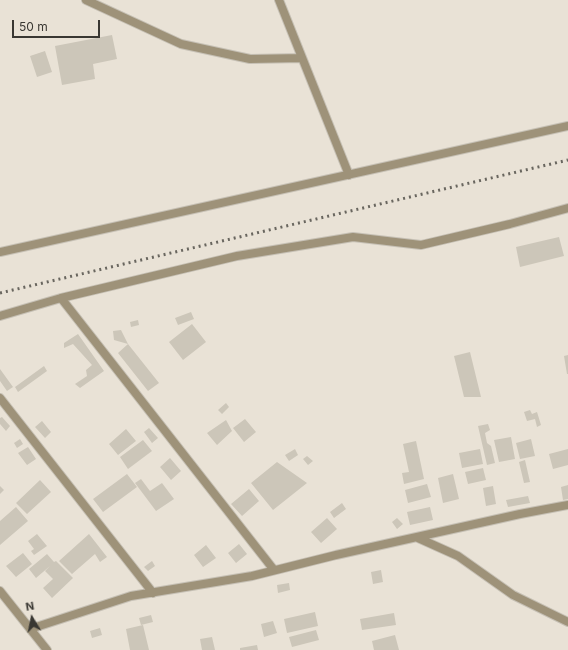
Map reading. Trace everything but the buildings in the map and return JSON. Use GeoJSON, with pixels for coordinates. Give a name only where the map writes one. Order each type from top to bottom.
{"type":"FeatureCollection","features":[{"type":"Feature","properties":{"kind":"street"},"geometry":{"type":"LineString","coordinates":[[86,0],[181,44],[250,60],[302,58]]}},
{"type":"Feature","properties":{"kind":"street"},"geometry":{"type":"LineString","coordinates":[[279,0],[349,175]]}},
{"type":"Feature","properties":{"kind":"street"},"geometry":{"type":"LineString","coordinates":[[0,252],[568,126]]}},
{"type":"Feature","properties":{"kind":"street"},"geometry":{"type":"LineString","coordinates":[[0,316],[61,298],[237,256],[353,237],[421,245],[510,224],[568,208]]}},
{"type":"Feature","properties":{"kind":"street"},"geometry":{"type":"LineString","coordinates":[[61,298],[274,570]]}},
{"type":"Feature","properties":{"kind":"street"},"geometry":{"type":"LineString","coordinates":[[0,398],[153,593]]}},
{"type":"Feature","properties":{"kind":"street"},"geometry":{"type":"LineString","coordinates":[[30,629],[131,596],[252,576],[336,555],[418,538],[520,514],[568,505]]}},
{"type":"Feature","properties":{"kind":"street"},"geometry":{"type":"LineString","coordinates":[[418,538],[458,556],[513,595],[568,622]]}},
{"type":"Feature","properties":{"kind":"street"},"geometry":{"type":"LineString","coordinates":[[0,593],[47,650]]}},
{"type":"Feature","properties":{"kind":"railway"},"geometry":{"type":"LineString","coordinates":[[0,293],[568,160]]}}]}
